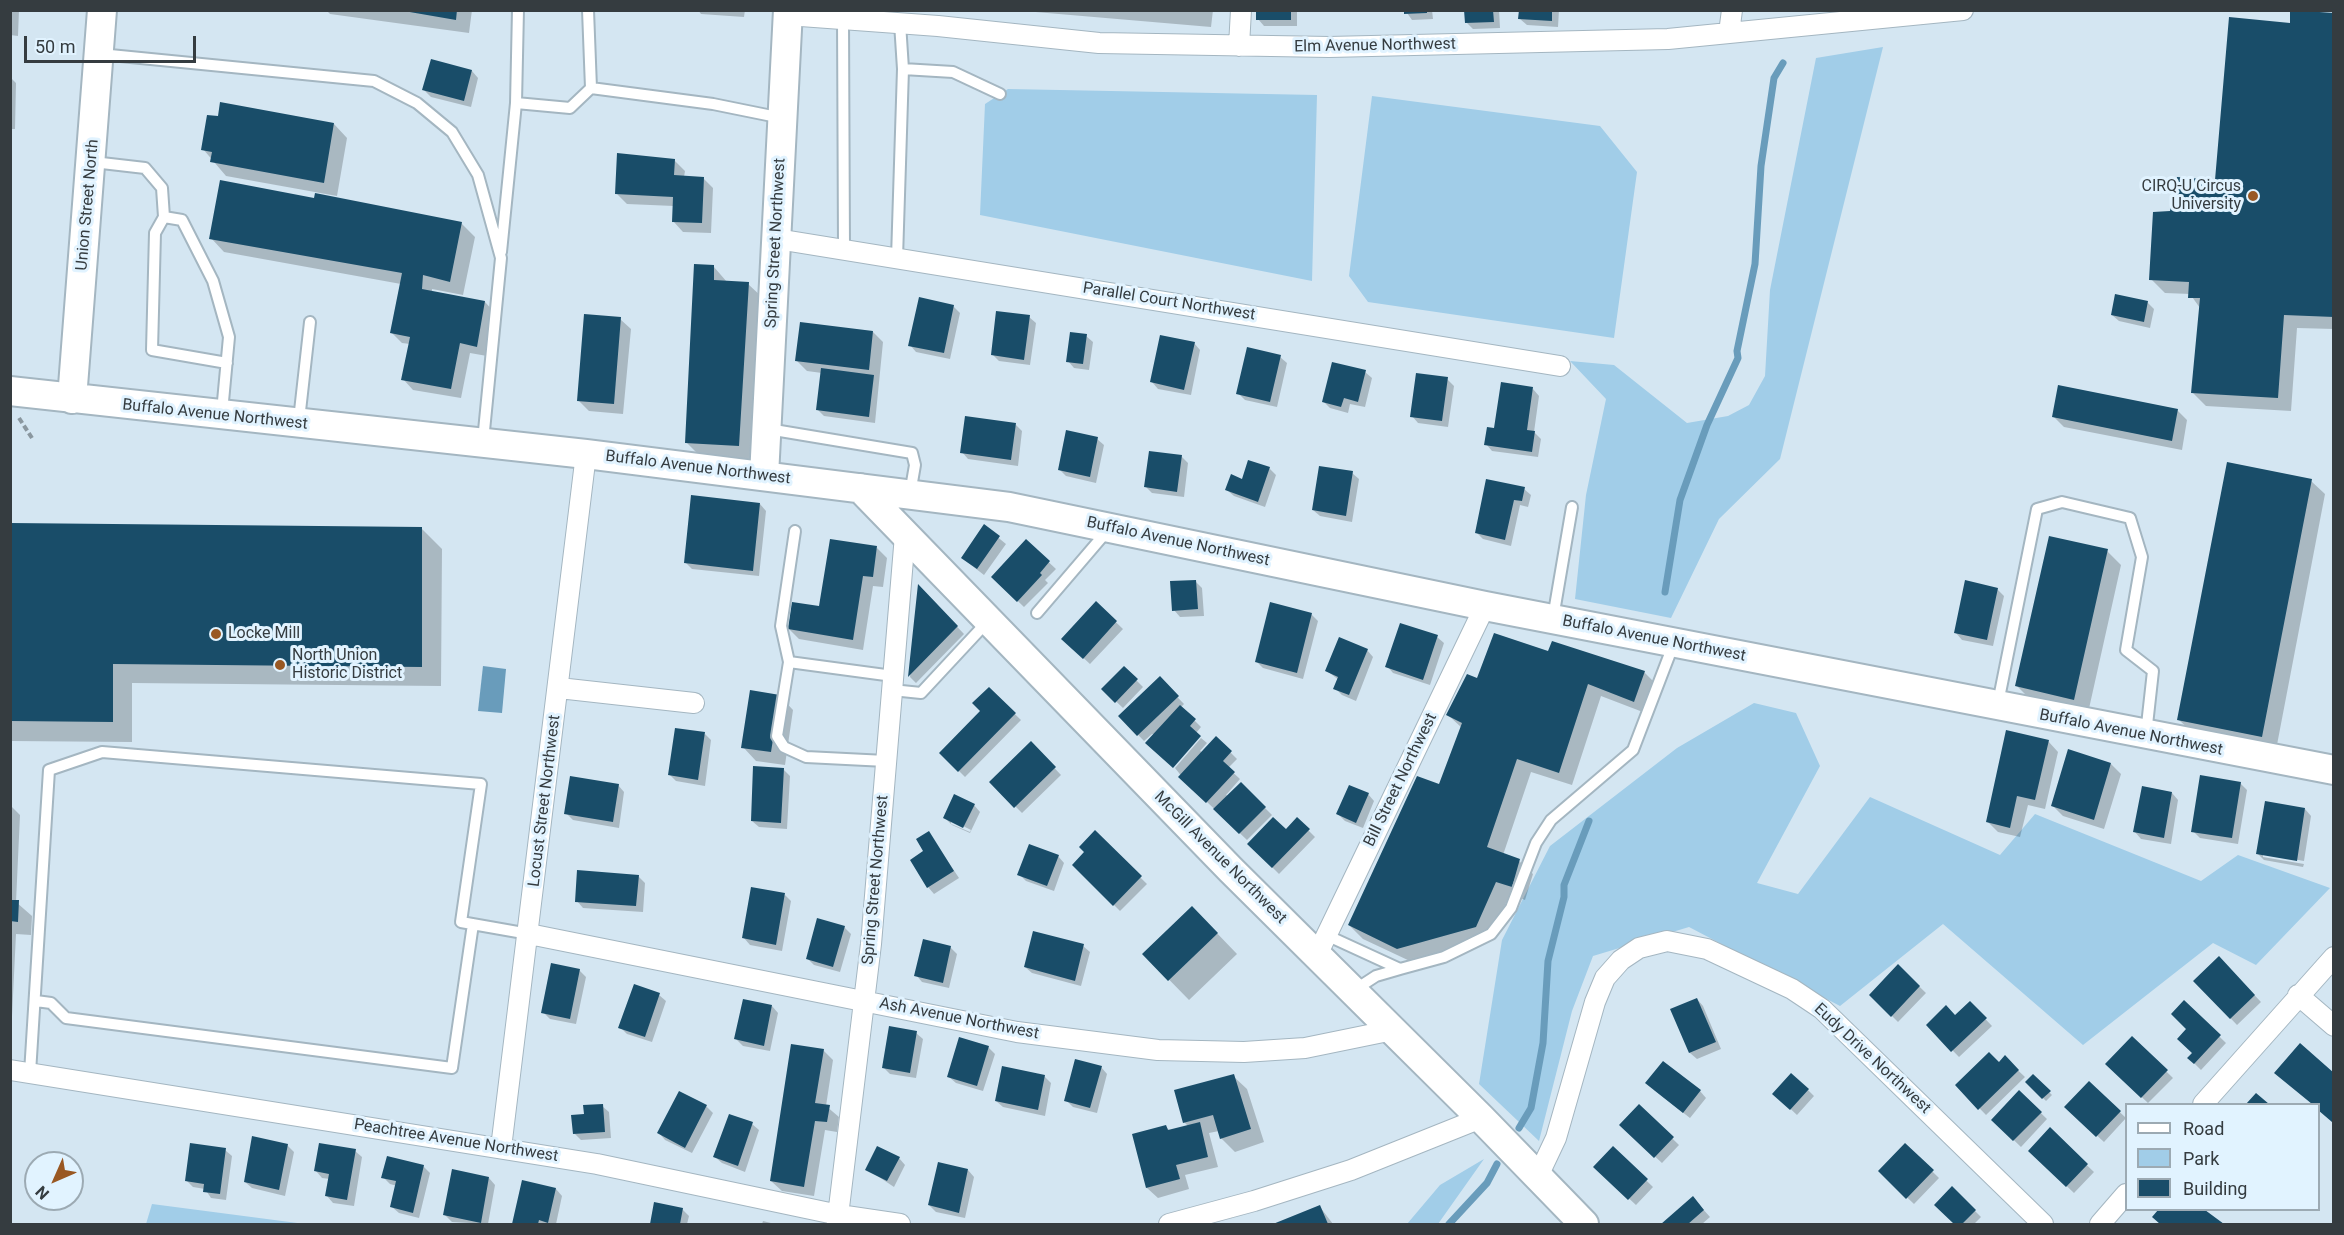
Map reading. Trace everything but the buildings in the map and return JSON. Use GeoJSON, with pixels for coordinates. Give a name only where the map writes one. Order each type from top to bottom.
{"type":"FeatureCollection","features":[{"type":"Feature","properties":{"kind":"street","name":"Union Street North"},"geometry":{"type":"LineString","coordinates":[[72,399],[102,10]]}},
{"type":"Feature","properties":{"kind":"street"},"geometry":{"type":"LineString","coordinates":[[1239,46],[1241,10]]}},
{"type":"Feature","properties":{"kind":"street"},"geometry":{"type":"LineString","coordinates":[[1729,33],[1732,10]]}},
{"type":"Feature","properties":{"kind":"street","name":"Elm Avenue Northwest"},"geometry":{"type":"LineString","coordinates":[[787,13],[843,19],[881,16],[1099,43],[1329,47],[1668,39],[1963,10]]}},
{"type":"Feature","properties":{"kind":"street","name":"Spring Street Northwest"},"geometry":{"type":"LineString","coordinates":[[764,476],[787,13]]}},
{"type":"Feature","properties":{"kind":"street","name":"Parallel Court Northwest"},"geometry":{"type":"LineString","coordinates":[[777,238],[1560,366]]}},
{"type":"Feature","properties":{"kind":"street","name":"Buffalo Avenue Northwest"},"geometry":{"type":"LineString","coordinates":[[15,404],[72,399],[586,454],[1009,507],[1485,606],[2145,736],[2334,770]]}},
{"type":"Feature","properties":{"kind":"street","name":"Locust Street Northwest"},"geometry":{"type":"LineString","coordinates":[[501,1148],[586,454]]}},
{"type":"Feature","properties":{"kind":"street","name":"McGill Avenue Northwest"},"geometry":{"type":"LineString","coordinates":[[860,488],[988,621],[1322,945],[1353,991],[1584,1224]]}},
{"type":"Feature","properties":{"kind":"street","name":"Spring Street Northwest"},"geometry":{"type":"LineString","coordinates":[[838,1220],[862,1001],[871,944],[905,535]]}},
{"type":"Feature","properties":{"kind":"street","name":"Bill Street Northwest"},"geometry":{"type":"LineString","coordinates":[[1322,945],[1485,606]]}},
{"type":"Feature","properties":{"kind":"street"},"geometry":{"type":"LineString","coordinates":[[559,688],[694,703]]}},
{"type":"Feature","properties":{"kind":"street","name":"Ash Avenue Northwest"},"geometry":{"type":"LineString","coordinates":[[529,934],[1017,1032],[1158,1050],[1244,1052],[1305,1048],[1393,1030]]}},
{"type":"Feature","properties":{"kind":"street","name":"Eudy Drive Northwest"},"geometry":{"type":"LineString","coordinates":[[1538,1176],[1557,1138],[1595,1002],[1605,978],[1621,960],[1639,948],[1667,941],[1707,949],[1792,989],[1822,1009],[2043,1224]]}},
{"type":"Feature","properties":{"kind":"street"},"geometry":{"type":"LineString","coordinates":[[2204,1103],[2298,994],[2334,957]]}},
{"type":"Feature","properties":{"kind":"street"},"geometry":{"type":"LineString","coordinates":[[2298,994],[2334,1026]]}},
{"type":"Feature","properties":{"kind":"street","name":"Peachtree Avenue Northwest"},"geometry":{"type":"LineString","coordinates":[[10,1070],[597,1164],[838,1220],[900,1224]]}},
{"type":"Feature","properties":{"kind":"street"},"geometry":{"type":"LineString","coordinates":[[1169,1224],[1254,1202],[1351,1170],[1481,1118]]}},
{"type":"Feature","properties":{"kind":"street"},"geometry":{"type":"LineString","coordinates":[[2100,1224],[2125,1196]]}},
{"type":"Feature","properties":{"kind":"lane"},"geometry":{"type":"LineString","coordinates":[[483,443],[516,103],[518,10]]}},
{"type":"Feature","properties":{"kind":"lane"},"geometry":{"type":"LineString","coordinates":[[516,103],[570,108],[591,88],[588,10]]}},
{"type":"Feature","properties":{"kind":"lane"},"geometry":{"type":"LineString","coordinates":[[843,19],[844,249]]}},
{"type":"Feature","properties":{"kind":"lane"},"geometry":{"type":"LineString","coordinates":[[897,258],[903,69],[907,19]]}},
{"type":"Feature","properties":{"kind":"lane"},"geometry":{"type":"LineString","coordinates":[[100,54],[374,81],[417,103],[452,132],[478,175],[501,258]]}},
{"type":"Feature","properties":{"kind":"lane"},"geometry":{"type":"LineString","coordinates":[[903,69],[952,72],[1000,94]]}},
{"type":"Feature","properties":{"kind":"lane"},"geometry":{"type":"LineString","coordinates":[[591,88],[713,104],[782,118]]}},
{"type":"Feature","properties":{"kind":"lane"},"geometry":{"type":"LineString","coordinates":[[91,162],[145,168],[162,188],[164,217],[155,233],[152,350],[226,363]]}},
{"type":"Feature","properties":{"kind":"lane"},"geometry":{"type":"LineString","coordinates":[[164,217],[182,220],[213,281],[229,337],[222,415]]}},
{"type":"Feature","properties":{"kind":"lane"},"geometry":{"type":"LineString","coordinates":[[299,423],[310,322]]}},
{"type":"Feature","properties":{"kind":"lane"},"geometry":{"type":"LineString","coordinates":[[766,429],[912,453],[915,465],[910,495]]}},
{"type":"Feature","properties":{"kind":"lane"},"geometry":{"type":"LineString","coordinates":[[1997,706],[2037,509],[2062,502],[2130,518],[2142,556],[2126,650],[2153,671],[2145,736]]}},
{"type":"Feature","properties":{"kind":"lane"},"geometry":{"type":"LineString","coordinates":[[1553,619],[1572,507]]}},
{"type":"Feature","properties":{"kind":"lane"},"geometry":{"type":"LineString","coordinates":[[1037,613],[1110,528]]}},
{"type":"Feature","properties":{"kind":"lane"},"geometry":{"type":"LineString","coordinates":[[795,531],[781,626],[789,662],[777,736],[784,747],[806,757],[886,761]]}},
{"type":"Feature","properties":{"kind":"lane"},"geometry":{"type":"LineString","coordinates":[[789,662],[893,683],[921,693],[988,621]]}},
{"type":"Feature","properties":{"kind":"lane"},"geometry":{"type":"LineString","coordinates":[[1353,991],[1376,976],[1444,957],[1491,934],[1511,908],[1536,843],[1551,820],[1633,750],[1674,643]]}},
{"type":"Feature","properties":{"kind":"lane"},"geometry":{"type":"LineString","coordinates":[[30,1073],[49,770],[102,753],[481,783],[461,922],[529,934]]}},
{"type":"Feature","properties":{"kind":"lane"},"geometry":{"type":"LineString","coordinates":[[36,1001],[51,1003],[66,1018],[452,1068],[473,924]]}},
{"type":"Feature","properties":{"kind":"lane"},"geometry":{"type":"LineString","coordinates":[[1322,945],[1400,969]]}},
{"type":"Feature","properties":{"kind":"path"},"geometry":{"type":"LineString","coordinates":[[15,404],[32,438]]}},
{"type":"Feature","properties":{"kind":"green space"},"geometry":{"type":"Polygon","coordinates":[[[1883,47],[1780,459],[1719,519],[1671,618],[1575,599],[1586,495],[1606,399],[1570,361],[1614,365],[1687,423],[1728,416],[1749,405],[1765,376],[1770,290],[1816,58],[1883,47]]]}},
{"type":"Feature","properties":{"kind":"green space"},"geometry":{"type":"Polygon","coordinates":[[[1008,89],[1317,95],[1312,281],[980,215],[985,104],[1008,89]]]}},
{"type":"Feature","properties":{"kind":"green space"},"geometry":{"type":"Polygon","coordinates":[[[1372,96],[1600,126],[1637,172],[1614,338],[1368,302],[1349,276],[1372,96]]]}},
{"type":"Feature","properties":{"kind":"green space"},"geometry":{"type":"Polygon","coordinates":[[[1754,703],[1796,713],[1820,766],[1757,883],[1798,894],[1870,797],[2000,855],[2035,814],[2201,881],[2238,855],[2330,888],[2256,965],[2213,943],[2083,1045],[1943,924],[1840,1006],[1689,927],[1593,956],[1572,1011],[1539,1141],[1479,1084],[1502,940],[1550,846],[1677,748],[1754,703]]]}},
{"type":"Feature","properties":{"kind":"green space"},"geometry":{"type":"Polygon","coordinates":[[[1484,1159],[1438,1224],[1407,1224],[1440,1185],[1484,1159]]]}},
{"type":"Feature","properties":{"kind":"green space"},"geometry":{"type":"Polygon","coordinates":[[[152,1204],[305,1224],[146,1224],[152,1204]]]}},
{"type":"Feature","properties":{"kind":"shaded area"},"geometry":{"type":"Polygon","coordinates":[[[483,666],[506,669],[502,713],[478,711],[483,666]]]}},
{"type":"Feature","properties":{"kind":"waterway"},"geometry":{"type":"LineString","coordinates":[[1665,592],[1680,500],[1707,425],[1738,358],[1737,351],[1755,264],[1761,166],[1774,78],[1783,63]]}},
{"type":"Feature","properties":{"kind":"waterway"},"geometry":{"type":"LineString","coordinates":[[1519,1128],[1531,1108],[1543,1043],[1548,961],[1564,897],[1564,885],[1589,821]]}},
{"type":"Feature","properties":{"kind":"waterway"},"geometry":{"type":"LineString","coordinates":[[1449,1224],[1487,1183],[1497,1164]]}},
{"type":"Feature","properties":{"kind":"place","name":"CIRQ-U Circus University"},"geometry":{"type":"Point","coordinates":[2253,196]}},
{"type":"Feature","properties":{"kind":"place","name":"Locke Mill"},"geometry":{"type":"Point","coordinates":[216,634]}},
{"type":"Feature","properties":{"kind":"place","name":"North Union Historic District"},"geometry":{"type":"Point","coordinates":[280,665]}}]}
